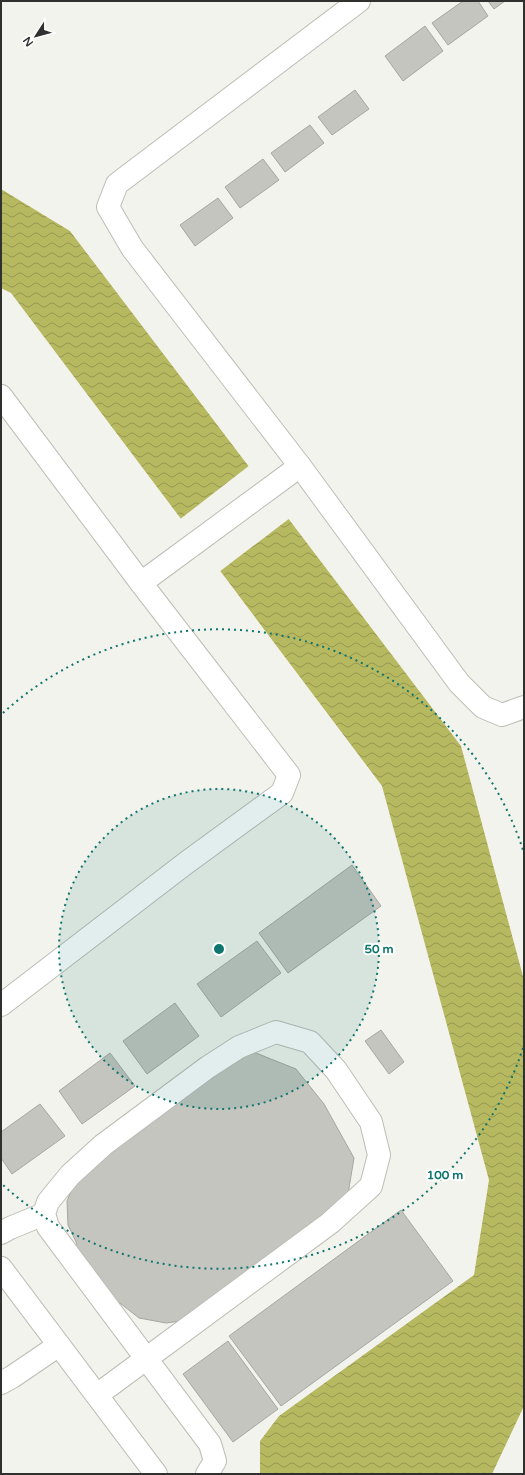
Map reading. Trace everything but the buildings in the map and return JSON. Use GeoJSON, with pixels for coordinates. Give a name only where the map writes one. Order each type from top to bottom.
{"type":"FeatureCollection","features":[{"type":"Feature","properties":{"kind":"street"},"geometry":{"type":"LineString","coordinates":[[359,1],[117,184],[108,207],[132,248],[295,469],[459,683],[484,707],[502,715],[524,707]]}},
{"type":"Feature","properties":{"kind":"street"},"geometry":{"type":"LineString","coordinates":[[1,396],[141,583],[289,775],[282,793],[186,863],[1,1005]]}},
{"type":"Feature","properties":{"kind":"street"},"geometry":{"type":"LineString","coordinates":[[141,583],[182,551],[295,469]]}},
{"type":"Feature","properties":{"kind":"street"},"geometry":{"type":"LineString","coordinates":[[97,1395],[146,1359],[330,1223],[371,1186],[380,1155],[371,1122],[336,1070],[310,1042],[276,1032],[239,1047],[208,1067],[103,1145],[70,1175],[48,1202],[44,1214],[48,1227],[146,1359],[210,1444],[215,1461],[207,1474]]}},
{"type":"Feature","properties":{"kind":"street"},"geometry":{"type":"LineString","coordinates":[[1,1233],[44,1214]]}},
{"type":"Feature","properties":{"kind":"street"},"geometry":{"type":"LineString","coordinates":[[1,1268],[156,1474]]}},
{"type":"Feature","properties":{"kind":"street"},"geometry":{"type":"LineString","coordinates":[[1,1383],[59,1345]]}},
{"type":"Feature","properties":{"kind":"water"},"geometry":{"type":"Polygon","coordinates":[[[1,189],[70,231],[461,746],[524,980],[524,1406],[492,1474],[260,1474],[260,1441],[279,1416],[474,1275],[489,1180],[382,786],[11,293],[1,288],[1,189]]]}},
{"type":"Feature","properties":{"kind":"pier"},"geometry":{"type":"Polygon","coordinates":[[[250,465],[290,518],[219,572],[179,520],[250,465]]]}}]}
